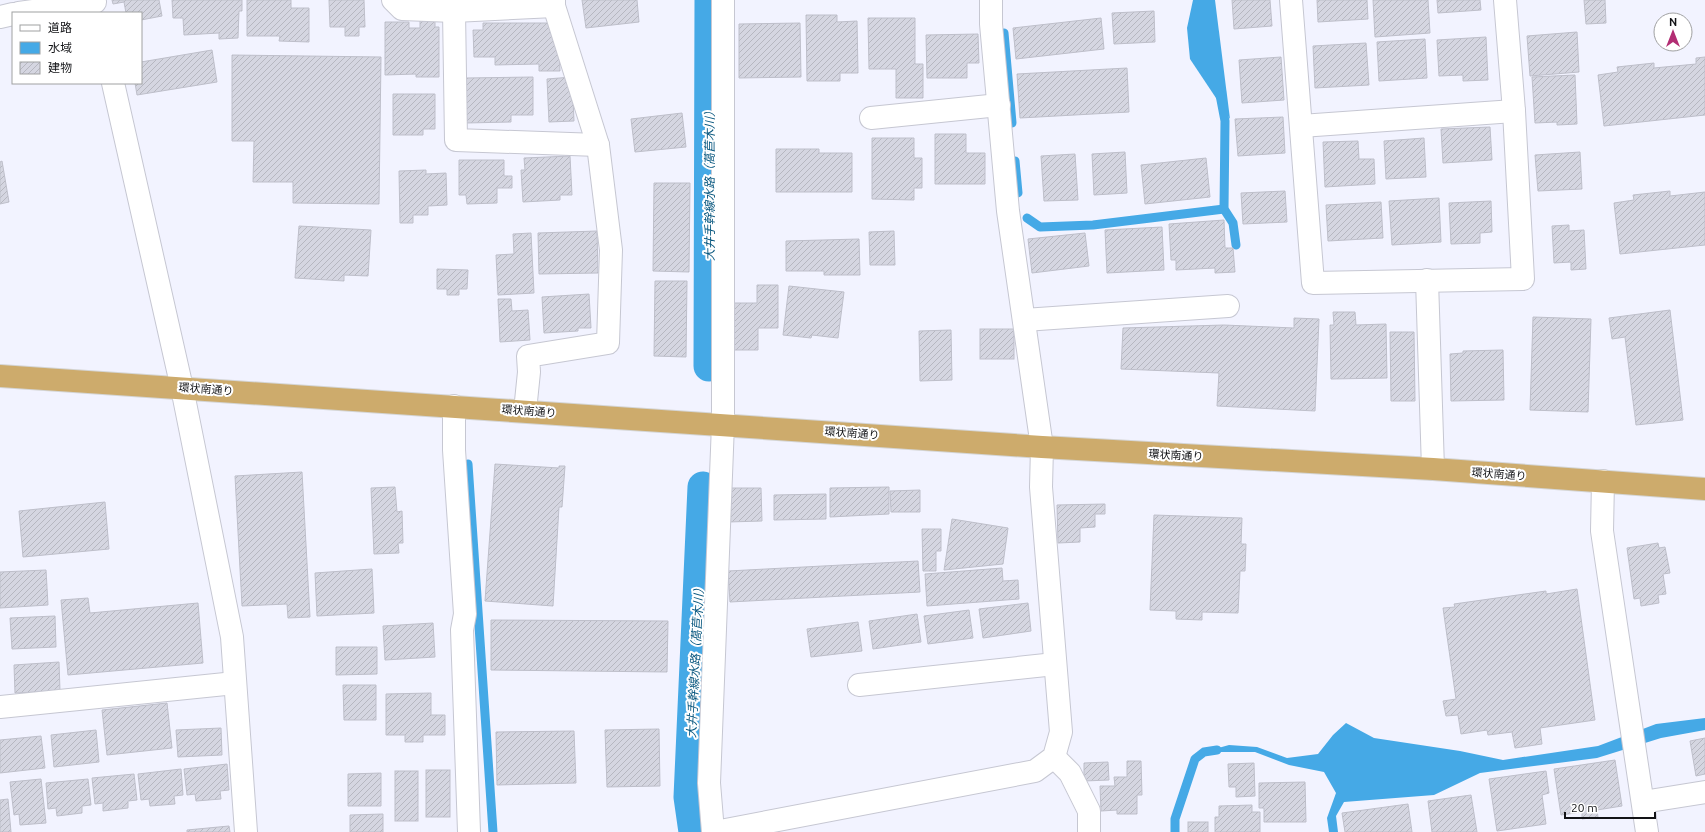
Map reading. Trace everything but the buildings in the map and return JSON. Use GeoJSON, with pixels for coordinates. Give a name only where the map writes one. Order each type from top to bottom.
{"type":"FeatureCollection","features":[{"type":"Feature","properties":{"kind":"highway","name":"環状南通り"},"geometry":{"type":"LineString","coordinates":[[0,376],[724,424],[1042,447],[1433,470],[1705,489]]}},
{"type":"Feature","properties":{"kind":"street"},"geometry":{"type":"LineString","coordinates":[[393,0],[402,9],[454,11],[554,3],[598,145],[611,250],[608,343],[528,356],[529,372],[525,411]]}},
{"type":"Feature","properties":{"kind":"street"},"geometry":{"type":"LineString","coordinates":[[723,0],[724,424],[709,783],[714,832],[1035,771],[1054,757],[1061,732],[1041,487],[1042,447],[1008,211],[991,0]]}},
{"type":"Feature","properties":{"kind":"street"},"geometry":{"type":"LineString","coordinates":[[1291,0],[1313,283],[1523,278],[1514,111],[1505,0]]}},
{"type":"Feature","properties":{"kind":"street"},"geometry":{"type":"LineString","coordinates":[[29,12],[95,5]]}},
{"type":"Feature","properties":{"kind":"street"},"geometry":{"type":"LineString","coordinates":[[454,11],[456,140],[598,145]]}},
{"type":"Feature","properties":{"kind":"street"},"geometry":{"type":"LineString","coordinates":[[0,17],[12,14]]}},
{"type":"Feature","properties":{"kind":"street"},"geometry":{"type":"LineString","coordinates":[[113,84],[182,388],[232,637],[246,832]]}},
{"type":"Feature","properties":{"kind":"street"},"geometry":{"type":"LineString","coordinates":[[870,118],[999,105]]}},
{"type":"Feature","properties":{"kind":"street"},"geometry":{"type":"LineString","coordinates":[[1301,126],[1514,111]]}},
{"type":"Feature","properties":{"kind":"street"},"geometry":{"type":"LineString","coordinates":[[1427,280],[1433,470]]}},
{"type":"Feature","properties":{"kind":"street"},"geometry":{"type":"LineString","coordinates":[[1024,320],[1228,306]]}},
{"type":"Feature","properties":{"kind":"street"},"geometry":{"type":"LineString","coordinates":[[454,406],[454,450],[465,614],[462,630],[470,832]]}},
{"type":"Feature","properties":{"kind":"street"},"geometry":{"type":"LineString","coordinates":[[1603,481],[1602,531],[1647,832]]}},
{"type":"Feature","properties":{"kind":"street"},"geometry":{"type":"LineString","coordinates":[[859,685],[1055,664]]}},
{"type":"Feature","properties":{"kind":"street"},"geometry":{"type":"LineString","coordinates":[[0,708],[235,683]]}},
{"type":"Feature","properties":{"kind":"street"},"geometry":{"type":"LineString","coordinates":[[1054,757],[1070,773],[1089,810],[1090,832]]}},
{"type":"Feature","properties":{"kind":"street"},"geometry":{"type":"LineString","coordinates":[[1643,802],[1705,792]]}},
{"type":"Feature","properties":{"kind":"water"},"geometry":{"type":"Polygon","coordinates":[[[1193,0],[1215,0],[1230,119],[1190,59],[1187,28],[1193,0]]]}},
{"type":"Feature","properties":{"kind":"water"},"geometry":{"type":"Polygon","coordinates":[[[1705,718],[1705,730],[1661,738],[1597,758],[1480,773],[1434,795],[1344,802],[1336,816],[1338,832],[1329,832],[1327,818],[1336,793],[1324,772],[1289,765],[1255,752],[1204,752],[1229,745],[1257,747],[1287,758],[1318,754],[1333,735],[1346,723],[1374,738],[1460,751],[1503,760],[1598,746],[1656,724],[1705,718]]]}},
{"type":"Feature","properties":{"kind":"waterway","name":"大井手幹線水路（萵苣木川）"},"geometry":{"type":"LineString","coordinates":[[709,366],[710,0]]}},
{"type":"Feature","properties":{"kind":"waterway"},"geometry":{"type":"LineString","coordinates":[[1004,33],[1012,123]]}},
{"type":"Feature","properties":{"kind":"waterway"},"geometry":{"type":"LineString","coordinates":[[1220,95],[1225,121],[1224,209],[1233,223],[1236,245]]}},
{"type":"Feature","properties":{"kind":"waterway"},"geometry":{"type":"LineString","coordinates":[[1015,161],[1018,193]]}},
{"type":"Feature","properties":{"kind":"waterway"},"geometry":{"type":"LineString","coordinates":[[1027,218],[1040,227],[1093,225],[1224,209]]}},
{"type":"Feature","properties":{"kind":"waterway"},"geometry":{"type":"LineString","coordinates":[[468,464],[493,832]]}},
{"type":"Feature","properties":{"kind":"waterway","name":"大井手幹線水路（萵苣木川）"},"geometry":{"type":"LineString","coordinates":[[694,832],[689,797],[703,487]]}},
{"type":"Feature","properties":{"kind":"waterway"},"geometry":{"type":"LineString","coordinates":[[1175,832],[1175,819],[1195,759],[1204,752],[1217,750]]}}]}
